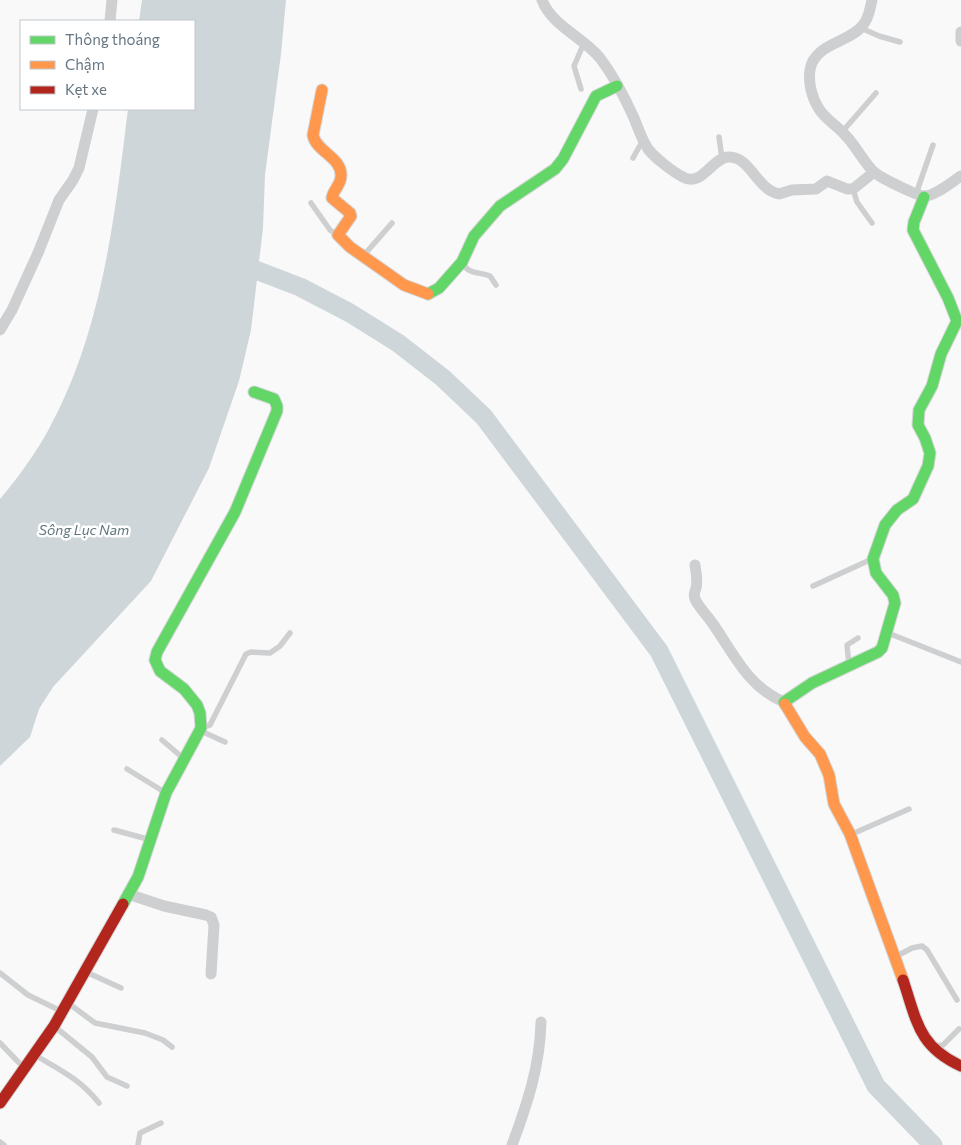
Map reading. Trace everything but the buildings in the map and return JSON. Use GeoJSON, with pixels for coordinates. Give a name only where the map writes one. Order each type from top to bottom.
{"type":"FeatureCollection","features":[{"type":"Feature","properties":{"kind":"street"},"geometry":{"type":"LineString","coordinates":[[110,20],[112,0]]}},
{"type":"Feature","properties":{"kind":"street"},"geometry":{"type":"LineString","coordinates":[[542,0],[550,16],[584,43],[599,58],[617,86],[633,115],[643,140],[653,154],[684,178],[701,176],[722,158],[730,157],[741,160],[764,187],[778,194],[792,190],[816,189],[827,181],[853,189],[874,172]]}},
{"type":"Feature","properties":{"kind":"street"},"geometry":{"type":"LineString","coordinates":[[872,0],[867,20],[861,28],[820,52],[810,67],[809,77],[814,100],[820,111],[842,132],[874,172],[920,195],[928,196],[961,176]]}},
{"type":"Feature","properties":{"kind":"street"},"geometry":{"type":"LineString","coordinates":[[961,32],[961,41]]}},
{"type":"Feature","properties":{"kind":"street"},"geometry":{"type":"LineString","coordinates":[[322,90],[313,135],[314,141],[329,153],[339,169],[341,180],[333,191],[332,198],[351,216],[338,236],[404,285],[429,294],[439,288],[462,262],[474,236],[500,206],[548,175],[559,164],[596,96],[617,86]]}},
{"type":"Feature","properties":{"kind":"street"},"geometry":{"type":"LineString","coordinates":[[0,330],[12,310],[38,253],[59,200],[79,168],[93,110]]}},
{"type":"Feature","properties":{"kind":"street"},"geometry":{"type":"LineString","coordinates":[[784,702],[812,683],[878,652],[882,648],[895,603],[893,595],[874,568],[873,559],[885,525],[897,510],[913,499],[928,466],[930,453],[918,425],[919,410],[932,386],[939,359],[959,323],[913,230],[920,195]]}},
{"type":"Feature","properties":{"kind":"street"},"geometry":{"type":"LineString","coordinates":[[0,1103],[54,1026],[86,972],[128,894],[142,867],[166,793],[200,729],[200,713],[192,697],[160,671],[155,660],[157,652],[191,589],[236,512],[278,410],[279,405],[277,401],[254,392]]}},
{"type":"Feature","properties":{"kind":"street"},"geometry":{"type":"LineString","coordinates":[[695,565],[697,586],[694,594],[696,600],[743,671],[754,683],[784,702],[805,738],[820,754],[829,776],[834,804],[850,834],[925,1039],[937,1052],[961,1066]]}},
{"type":"Feature","properties":{"kind":"street"},"geometry":{"type":"LineString","coordinates":[[128,894],[164,906],[211,917],[214,925],[211,974]]}},
{"type":"Feature","properties":{"kind":"street"},"geometry":{"type":"LineString","coordinates":[[512,1145],[526,1108],[537,1067],[541,1022]]}},
{"type":"Feature","properties":{"kind":"lane"},"geometry":{"type":"LineString","coordinates":[[861,28],[878,36],[900,42]]}},
{"type":"Feature","properties":{"kind":"lane"},"geometry":{"type":"LineString","coordinates":[[582,88],[574,66],[584,43]]}},
{"type":"Feature","properties":{"kind":"lane"},"geometry":{"type":"LineString","coordinates":[[842,132],[876,93]]}},
{"type":"Feature","properties":{"kind":"lane"},"geometry":{"type":"LineString","coordinates":[[719,137],[722,158]]}},
{"type":"Feature","properties":{"kind":"lane"},"geometry":{"type":"LineString","coordinates":[[633,158],[643,140]]}},
{"type":"Feature","properties":{"kind":"lane"},"geometry":{"type":"LineString","coordinates":[[920,195],[933,145]]}},
{"type":"Feature","properties":{"kind":"lane"},"geometry":{"type":"LineString","coordinates":[[853,189],[857,202],[872,223]]}},
{"type":"Feature","properties":{"kind":"lane"},"geometry":{"type":"LineString","coordinates":[[311,203],[330,230],[338,236]]}},
{"type":"Feature","properties":{"kind":"lane"},"geometry":{"type":"LineString","coordinates":[[363,256],[392,222]]}},
{"type":"Feature","properties":{"kind":"lane"},"geometry":{"type":"LineString","coordinates":[[462,262],[466,269],[490,276],[496,285]]}},
{"type":"Feature","properties":{"kind":"lane"},"geometry":{"type":"LineString","coordinates":[[812,586],[873,559]]}},
{"type":"Feature","properties":{"kind":"lane"},"geometry":{"type":"LineString","coordinates":[[886,632],[961,662]]}},
{"type":"Feature","properties":{"kind":"lane"},"geometry":{"type":"LineString","coordinates":[[200,729],[210,725],[246,654],[251,652],[270,654],[280,646],[290,633]]}},
{"type":"Feature","properties":{"kind":"lane"},"geometry":{"type":"LineString","coordinates":[[849,665],[847,645],[858,638]]}},
{"type":"Feature","properties":{"kind":"lane"},"geometry":{"type":"LineString","coordinates":[[200,729],[225,742]]}},
{"type":"Feature","properties":{"kind":"lane"},"geometry":{"type":"LineString","coordinates":[[162,740],[184,758]]}},
{"type":"Feature","properties":{"kind":"lane"},"geometry":{"type":"LineString","coordinates":[[127,769],[166,793]]}},
{"type":"Feature","properties":{"kind":"lane"},"geometry":{"type":"LineString","coordinates":[[850,834],[909,809]]}},
{"type":"Feature","properties":{"kind":"lane"},"geometry":{"type":"LineString","coordinates":[[114,830],[151,840]]}},
{"type":"Feature","properties":{"kind":"lane"},"geometry":{"type":"LineString","coordinates":[[895,957],[912,948],[922,946],[927,950],[957,1000]]}},
{"type":"Feature","properties":{"kind":"lane"},"geometry":{"type":"LineString","coordinates":[[86,972],[121,988]]}},
{"type":"Feature","properties":{"kind":"lane"},"geometry":{"type":"LineString","coordinates":[[0,973],[28,995],[65,1008],[95,1023],[146,1033],[163,1040],[172,1047]]}},
{"type":"Feature","properties":{"kind":"lane"},"geometry":{"type":"LineString","coordinates":[[54,1026],[92,1057],[108,1077],[127,1086]]}},
{"type":"Feature","properties":{"kind":"lane"},"geometry":{"type":"LineString","coordinates":[[925,1039],[932,1044],[940,1046],[951,1038],[958,1029]]}},
{"type":"Feature","properties":{"kind":"lane"},"geometry":{"type":"LineString","coordinates":[[0,1043],[25,1069]]}},
{"type":"Feature","properties":{"kind":"lane"},"geometry":{"type":"LineString","coordinates":[[35,1055],[79,1082],[100,1102]]}},
{"type":"Feature","properties":{"kind":"lane"},"geometry":{"type":"LineString","coordinates":[[138,1145],[140,1133],[161,1123]]}},
{"type":"Feature","properties":{"kind":"lane"},"geometry":{"type":"LineString","coordinates":[[0,1142],[4,1145]]}},
{"type":"Feature","properties":{"kind":"water","name":"Sông Lục Nam"},"geometry":{"type":"Polygon","coordinates":[[[142,0],[286,0],[265,175],[263,228],[251,330],[239,381],[209,468],[151,581],[53,687],[39,709],[30,737],[0,766],[0,499],[42,442],[70,384],[84,347],[95,308],[112,229],[128,110],[195,110],[195,20],[139,20],[142,0]]]}},
{"type":"Feature","properties":{"kind":"waterway"},"geometry":{"type":"LineString","coordinates":[[235,264],[248,267],[300,287],[350,313],[398,343],[443,378],[484,417],[659,651],[876,1086],[933,1145]]}},
{"type":"Feature","properties":{"kind":"traffic: fast"},"geometry":{"type":"LineString","coordinates":[[428,294],[439,288],[462,262],[474,236],[500,206],[555,169],[563,159],[596,96],[617,86]]}},
{"type":"Feature","properties":{"kind":"traffic: fast"},"geometry":{"type":"LineString","coordinates":[[785,704],[784,702],[812,683],[878,652],[882,648],[895,603],[893,595],[876,573],[873,559],[885,525],[897,510],[913,499],[928,466],[930,453],[918,425],[919,410],[932,386],[941,354],[957,321],[948,298],[913,230],[914,222],[924,197]]}},
{"type":"Feature","properties":{"kind":"traffic: fast"},"geometry":{"type":"LineString","coordinates":[[123,904],[138,877],[166,793],[201,728],[200,713],[197,705],[184,689],[160,671],[155,660],[157,652],[235,512],[277,411],[274,399],[254,392]]}},
{"type":"Feature","properties":{"kind":"traffic: slow"},"geometry":{"type":"LineString","coordinates":[[322,90],[313,135],[315,141],[340,169],[341,179],[332,198],[351,216],[338,235],[350,247],[404,285],[428,294]]}},
{"type":"Feature","properties":{"kind":"traffic: slow"},"geometry":{"type":"LineString","coordinates":[[785,704],[805,737],[820,754],[829,775],[834,804],[850,834],[903,980]]}},
{"type":"Feature","properties":{"kind":"traffic: jam"},"geometry":{"type":"LineString","coordinates":[[0,1103],[54,1026],[123,904]]}},
{"type":"Feature","properties":{"kind":"traffic: jam"},"geometry":{"type":"LineString","coordinates":[[903,980],[916,1020],[927,1041],[936,1050],[961,1066]]}}]}
